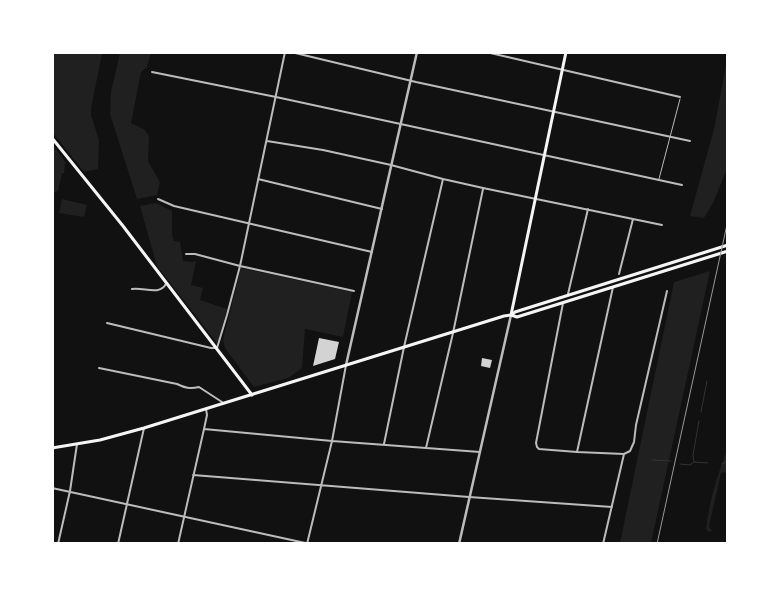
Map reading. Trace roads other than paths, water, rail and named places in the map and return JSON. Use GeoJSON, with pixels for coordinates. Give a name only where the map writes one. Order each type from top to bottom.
{"type":"FeatureCollection","features":[{"type":"Feature","properties":{"kind":"main road"},"geometry":{"type":"LineString","coordinates":[[511,316],[566,52]]}},
{"type":"Feature","properties":{"kind":"main road"},"geometry":{"type":"LineString","coordinates":[[52,138],[123,226],[252,395]]}},
{"type":"Feature","properties":{"kind":"main road"},"geometry":{"type":"LineString","coordinates":[[511,316],[515,312],[728,245]]}},
{"type":"Feature","properties":{"kind":"main road"},"geometry":{"type":"LineString","coordinates":[[52,448],[100,440],[144,428],[504,316],[517,317],[728,251]]}},
{"type":"Feature","properties":{"kind":"street"},"geometry":{"type":"LineString","coordinates":[[107,323],[217,348],[240,266],[285,52]]}},
{"type":"Feature","properties":{"kind":"street"},"geometry":{"type":"LineString","coordinates":[[292,52],[410,81],[690,141]]}},
{"type":"Feature","properties":{"kind":"street"},"geometry":{"type":"LineString","coordinates":[[52,488],[308,543],[417,52]]}},
{"type":"Feature","properties":{"kind":"street"},"geometry":{"type":"LineString","coordinates":[[486,52],[680,96]]}},
{"type":"Feature","properties":{"kind":"street"},"geometry":{"type":"LineString","coordinates":[[152,72],[682,185]]}},
{"type":"Feature","properties":{"kind":"street"},"geometry":{"type":"LineString","coordinates":[[267,141],[323,150],[391,165],[443,180],[662,225]]}},
{"type":"Feature","properties":{"kind":"street"},"geometry":{"type":"LineString","coordinates":[[258,179],[382,209]]}},
{"type":"Feature","properties":{"kind":"street"},"geometry":{"type":"LineString","coordinates":[[384,444],[404,347],[443,180]]}},
{"type":"Feature","properties":{"kind":"street"},"geometry":{"type":"LineString","coordinates":[[426,448],[453,333],[483,188]]}},
{"type":"Feature","properties":{"kind":"street"},"geometry":{"type":"LineString","coordinates":[[158,199],[174,206],[372,252]]}},
{"type":"Feature","properties":{"kind":"street"},"geometry":{"type":"LineString","coordinates":[[568,295],[588,209]]}},
{"type":"Feature","properties":{"kind":"street"},"geometry":{"type":"LineString","coordinates":[[619,274],[633,219]]}},
{"type":"Feature","properties":{"kind":"street"},"geometry":{"type":"LineString","coordinates":[[186,254],[195,254],[354,291]]}},
{"type":"Feature","properties":{"kind":"street"},"geometry":{"type":"LineString","coordinates":[[132,289],[157,291],[163,289],[166,283]]}},
{"type":"Feature","properties":{"kind":"street"},"geometry":{"type":"LineString","coordinates":[[577,452],[612,287]]}},
{"type":"Feature","properties":{"kind":"street"},"geometry":{"type":"LineString","coordinates":[[563,302],[536,443],[537,447],[540,449],[577,452],[624,454],[630,452],[634,442],[636,425],[667,291]]}},
{"type":"Feature","properties":{"kind":"street"},"geometry":{"type":"LineString","coordinates":[[459,544],[511,316]]}},
{"type":"Feature","properties":{"kind":"street"},"geometry":{"type":"LineString","coordinates":[[99,368],[177,384],[185,388],[199,387],[224,403]]}},
{"type":"Feature","properties":{"kind":"street"},"geometry":{"type":"LineString","coordinates":[[178,544],[204,429],[206,409]]}},
{"type":"Feature","properties":{"kind":"street"},"geometry":{"type":"LineString","coordinates":[[118,544],[144,428]]}},
{"type":"Feature","properties":{"kind":"street"},"geometry":{"type":"LineString","coordinates":[[204,429],[480,452]]}},
{"type":"Feature","properties":{"kind":"street"},"geometry":{"type":"LineString","coordinates":[[58,544],[70,492],[77,444]]}},
{"type":"Feature","properties":{"kind":"street"},"geometry":{"type":"LineString","coordinates":[[603,544],[624,454]]}},
{"type":"Feature","properties":{"kind":"street"},"geometry":{"type":"LineString","coordinates":[[193,474],[612,507]]}},
{"type":"Feature","properties":{"kind":"lane"},"geometry":{"type":"LineString","coordinates":[[659,180],[680,96]]}},
{"type":"Feature","properties":{"kind":"waterway"},"geometry":{"type":"LineString","coordinates":[[701,412],[707,381]]}},
{"type":"Feature","properties":{"kind":"waterway"},"geometry":{"type":"LineString","coordinates":[[694,462],[693,455],[699,421]]}},
{"type":"Feature","properties":{"kind":"waterway"},"geometry":{"type":"LineString","coordinates":[[652,460],[671,461]]}},
{"type":"Feature","properties":{"kind":"waterway"},"geometry":{"type":"LineString","coordinates":[[722,464],[728,461]]}},
{"type":"Feature","properties":{"kind":"waterway"},"geometry":{"type":"LineString","coordinates":[[680,464],[708,463]]}},
{"type":"Feature","properties":{"kind":"railway"},"geometry":{"type":"LineString","coordinates":[[657,544],[728,220]]}}]}
